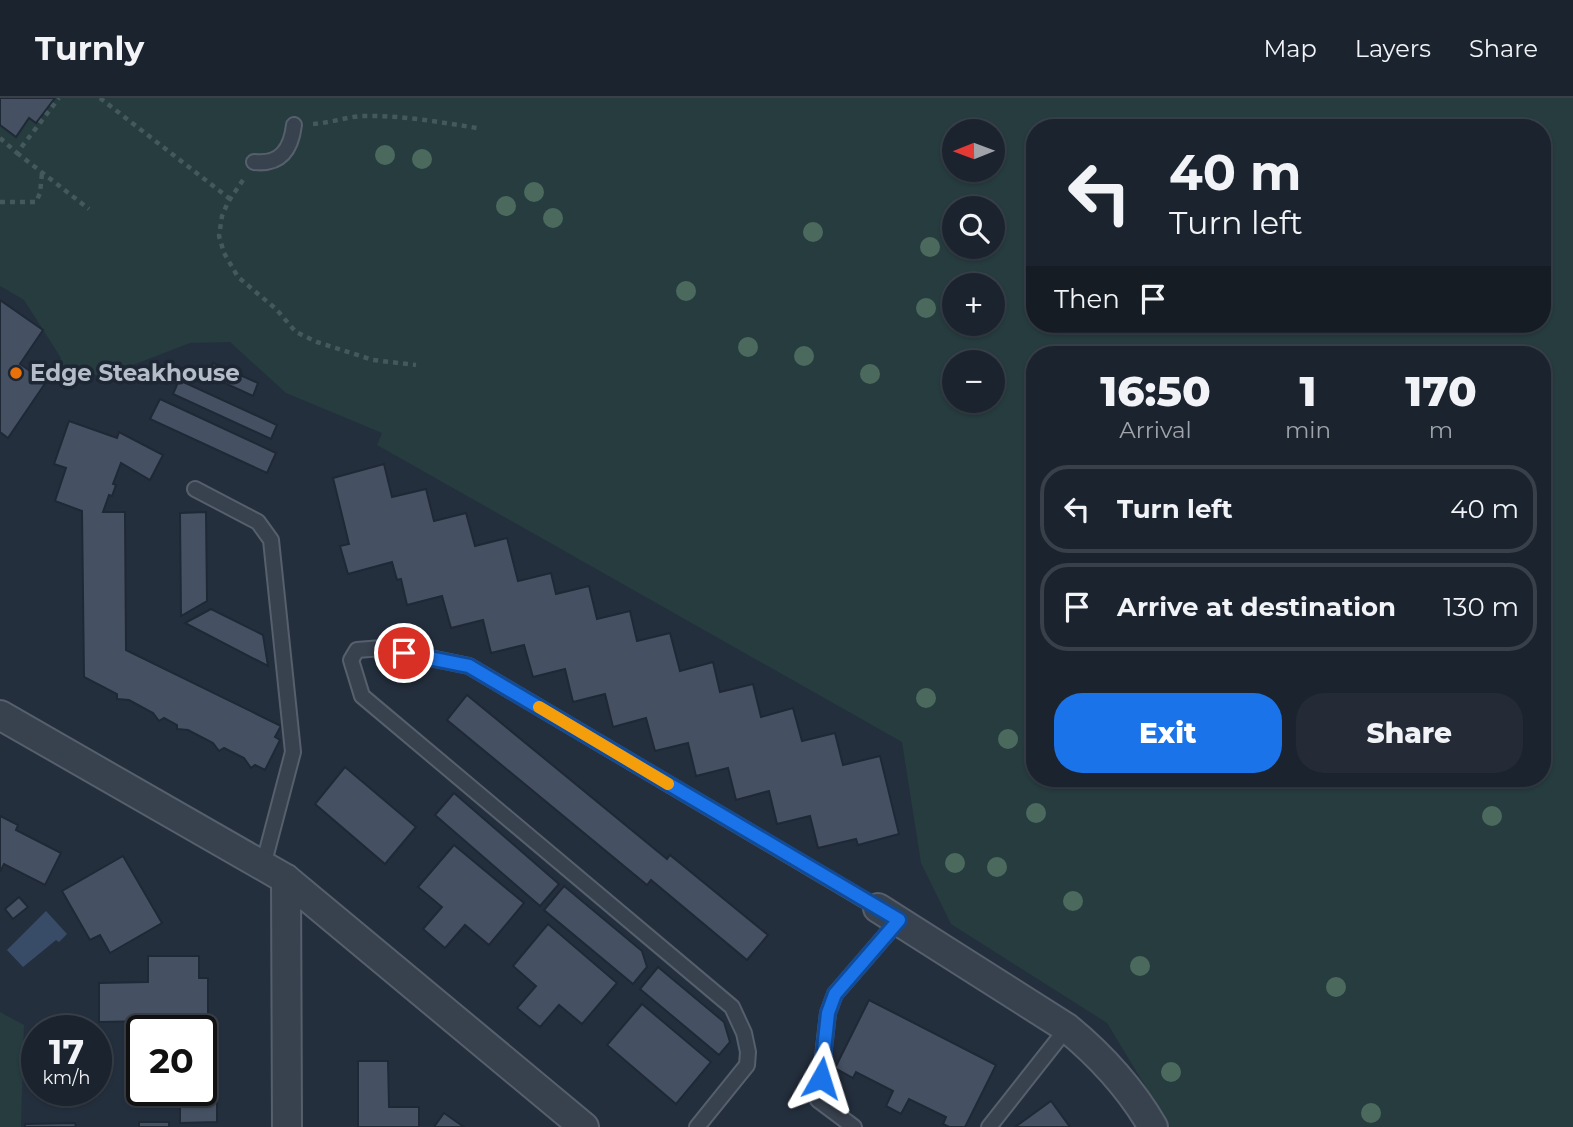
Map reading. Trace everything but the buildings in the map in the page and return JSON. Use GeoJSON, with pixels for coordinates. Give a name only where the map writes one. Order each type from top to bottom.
{"type":"FeatureCollection","features":[{"type":"Feature","properties":{"kind":"street"},"geometry":{"type":"LineString","coordinates":[[0,715],[274,873],[584,1127]]}},
{"type":"Feature","properties":{"kind":"street"},"geometry":{"type":"LineString","coordinates":[[274,873],[287,1127]]}},
{"type":"Feature","properties":{"kind":"street"},"geometry":{"type":"LineString","coordinates":[[889,914],[1067,1028],[1091,1048],[1118,1078],[1153,1127]]}},
{"type":"Feature","properties":{"kind":"lane"},"geometry":{"type":"LineString","coordinates":[[254,162],[273,162],[281,157],[290,144],[294,125]]}},
{"type":"Feature","properties":{"kind":"lane"},"geometry":{"type":"LineString","coordinates":[[195,489],[258,522],[271,540],[293,752],[274,873]]}},
{"type":"Feature","properties":{"kind":"lane"},"geometry":{"type":"LineString","coordinates":[[697,1127],[747,1065],[748,1052],[744,1033],[732,1007],[362,696],[351,660],[357,650],[382,648],[469,666],[889,914],[835,994],[828,1013],[818,1100],[854,1127]]}},
{"type":"Feature","properties":{"kind":"lane"},"geometry":{"type":"LineString","coordinates":[[989,1127],[1067,1028]]}},
{"type":"Feature","properties":{"kind":"path"},"geometry":{"type":"LineString","coordinates":[[17,153],[59,98]]}},
{"type":"Feature","properties":{"kind":"path"},"geometry":{"type":"LineString","coordinates":[[100,98],[230,199]]}},
{"type":"Feature","properties":{"kind":"path"},"geometry":{"type":"LineString","coordinates":[[294,125],[320,124],[359,116],[419,119],[477,128]]}},
{"type":"Feature","properties":{"kind":"path"},"geometry":{"type":"LineString","coordinates":[[0,138],[89,209]]}},
{"type":"Feature","properties":{"kind":"path"},"geometry":{"type":"LineString","coordinates":[[254,162],[230,199],[222,216],[219,236],[227,260],[238,277],[288,320],[289,327],[317,342],[373,360],[416,365]]}},
{"type":"Feature","properties":{"kind":"path"},"geometry":{"type":"LineString","coordinates":[[0,202],[36,202],[40,193],[42,172]]}},
{"type":"Feature","properties":{"kind":"green space"},"geometry":{"type":"Polygon","coordinates":[[[0,98],[1573,98],[1573,1127],[1170,1127],[1107,1023],[951,924],[921,863],[902,742],[377,445],[382,433],[286,393],[230,342],[190,343],[104,376],[53,370],[61,358],[24,300],[0,286],[0,98]]]}},
{"type":"Feature","properties":{"kind":"green space"},"geometry":{"type":"Polygon","coordinates":[[[0,1012],[21,1023],[22,1106],[21,1127],[0,1127],[0,1012]]]}},
{"type":"Feature","properties":{"kind":"water"},"geometry":{"type":"Polygon","coordinates":[[[46,911],[67,934],[23,967],[7,950],[46,911]]]}},
{"type":"Feature","properties":{"kind":"slow traffic"},"geometry":{"type":"LineString","coordinates":[[539,707],[668,784]]}},
{"type":"Feature","properties":{"kind":"place","name":"Edge Steakhouse"},"geometry":{"type":"Point","coordinates":[16,373]}},
{"type":"Feature","properties":{"kind":"route"},"geometry":{"type":"LineString","coordinates":[[404,653],[469,666],[899,920],[835,994],[828,1013],[821,1078]]}}]}
